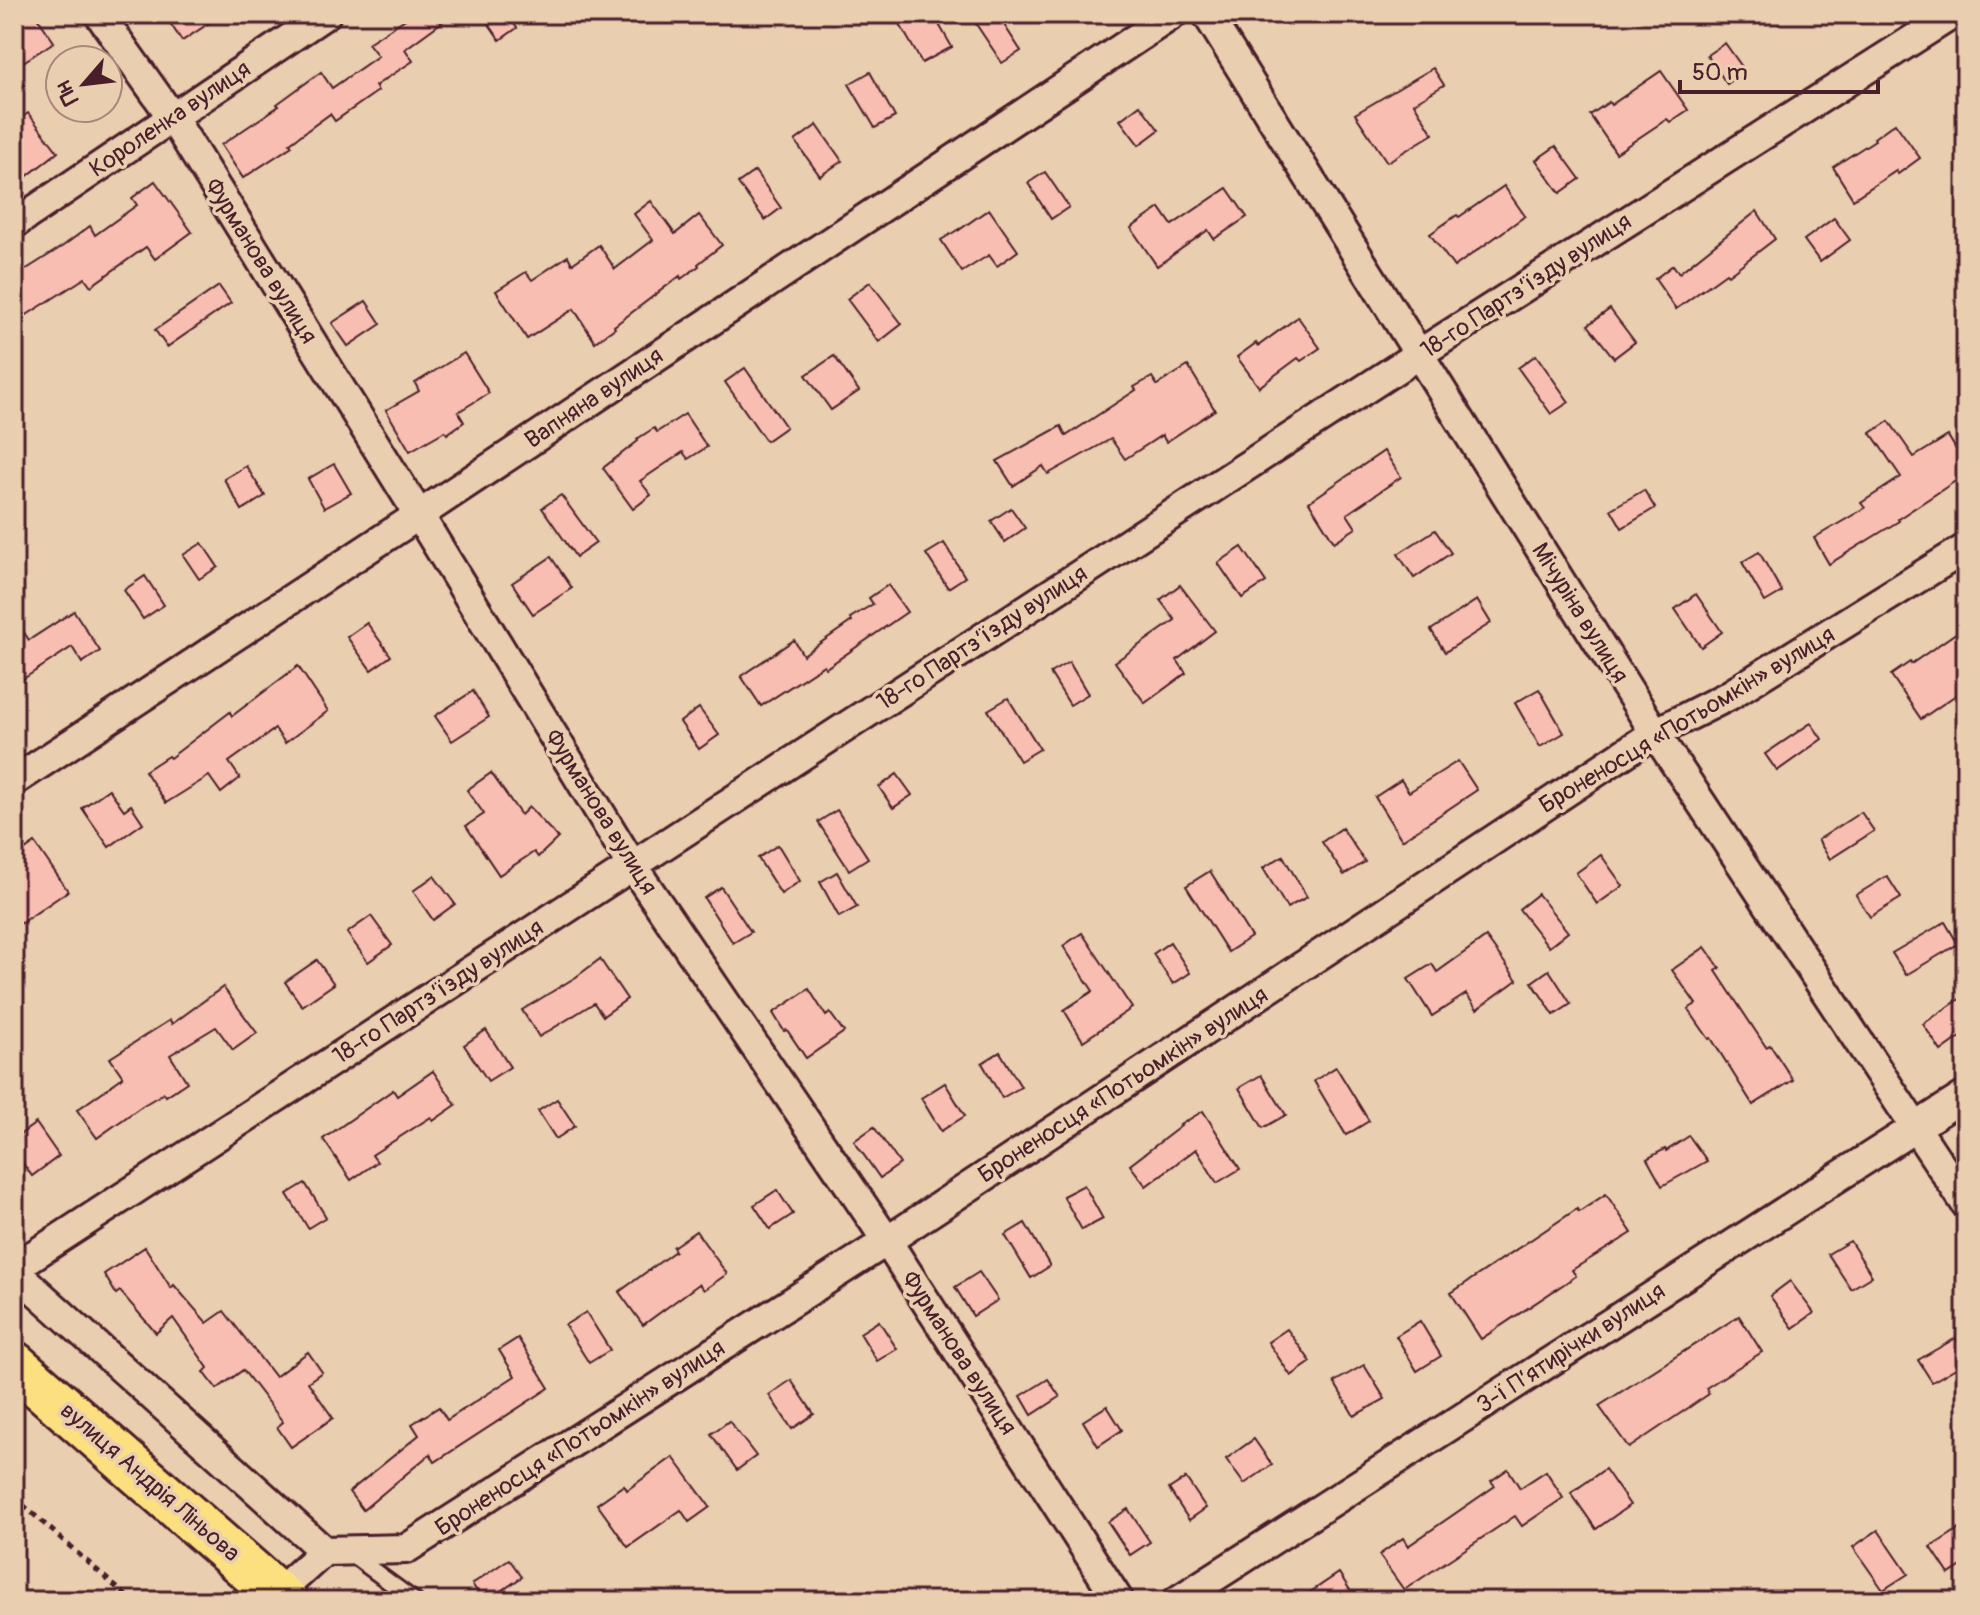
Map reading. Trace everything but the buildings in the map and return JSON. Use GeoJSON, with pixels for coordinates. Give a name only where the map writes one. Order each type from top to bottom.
{"type":"FeatureCollection","features":[{"type":"Feature","properties":{"kind":"main road","name":"вулиця Андрія Ліньова"},"geometry":{"type":"LineString","coordinates":[[14,1364],[281,1597]]}},
{"type":"Feature","properties":{"kind":"street","name":"Фурманова вулиця"},"geometry":{"type":"LineString","coordinates":[[99,14],[172,117],[632,865],[887,1241],[1119,1601]]}},
{"type":"Feature","properties":{"kind":"street","name":"Короленка вулиця"},"geometry":{"type":"LineString","coordinates":[[14,224],[326,14]]}},
{"type":"Feature","properties":{"kind":"street","name":"Вапняна вулиця"},"geometry":{"type":"LineString","coordinates":[[14,781],[1173,14]]}},
{"type":"Feature","properties":{"kind":"street","name":"Мічуріна вулиця"},"geometry":{"type":"LineString","coordinates":[[1207,14],[1655,733],[1966,1204]]}},
{"type":"Feature","properties":{"kind":"street","name":"18-го Партз’їзду вулиця"},"geometry":{"type":"LineString","coordinates":[[335,1551],[14,1269],[1419,354],[1953,14]]}},
{"type":"Feature","properties":{"kind":"street","name":"Броненосця «Потьомкін» вулиця"},"geometry":{"type":"LineString","coordinates":[[335,1551],[406,1549],[887,1241],[1655,733],[1728,696],[1966,548]]}},
{"type":"Feature","properties":{"kind":"street","name":"3-ї П’ятирічки вулиця"},"geometry":{"type":"LineString","coordinates":[[1177,1601],[1966,1095]]}},
{"type":"Feature","properties":{"kind":"street"},"geometry":{"type":"LineString","coordinates":[[281,1597],[335,1551]]}},
{"type":"Feature","properties":{"kind":"lane"},"geometry":{"type":"LineString","coordinates":[[335,1551],[415,1601]]}},
{"type":"Feature","properties":{"kind":"path"},"geometry":{"type":"LineString","coordinates":[[14,1497],[132,1601]]}}]}
